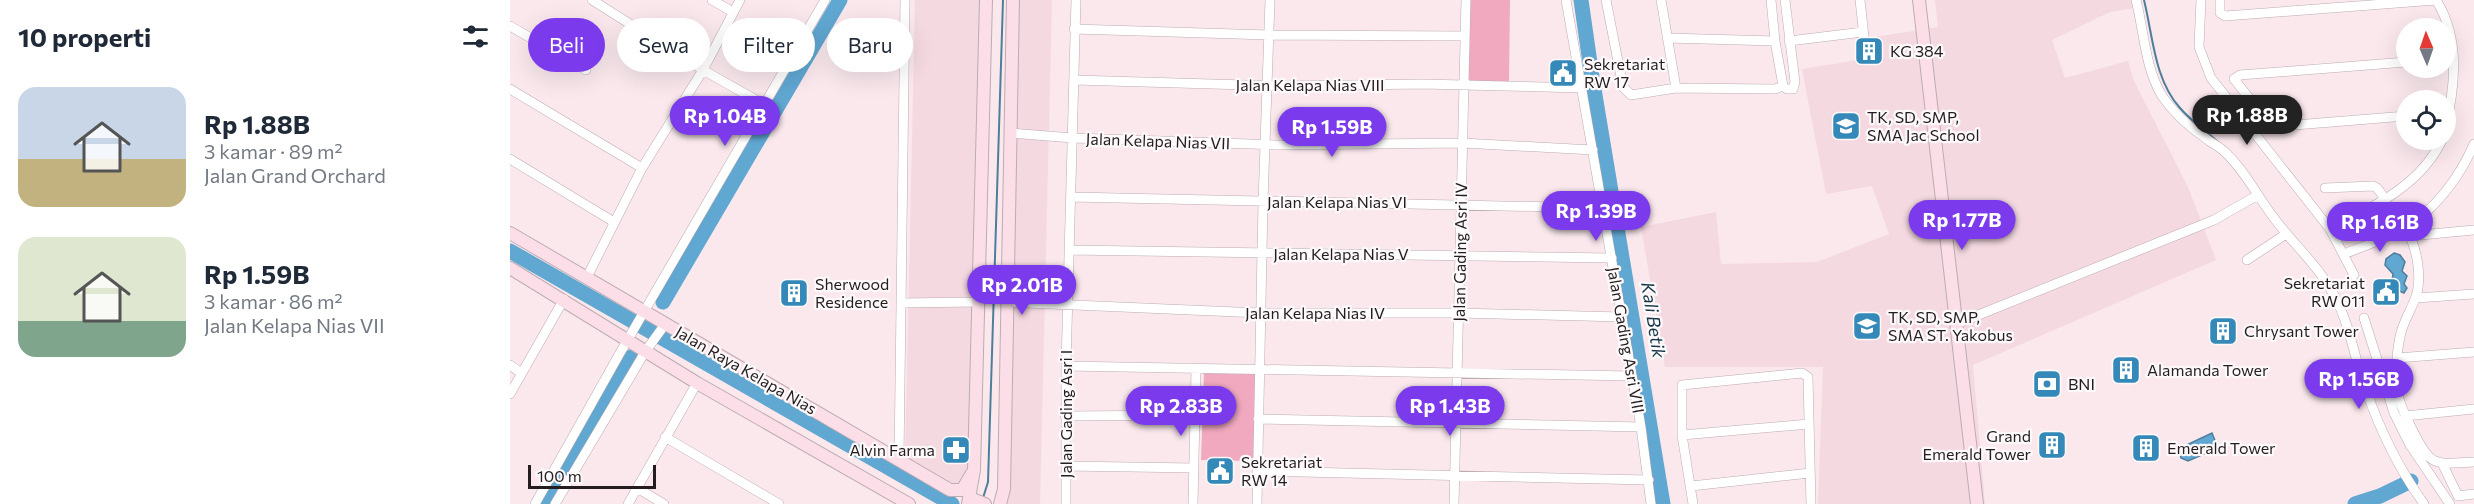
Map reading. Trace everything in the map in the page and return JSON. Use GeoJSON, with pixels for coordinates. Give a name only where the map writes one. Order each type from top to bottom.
{"type":"FeatureCollection","features":[{"type":"Feature","properties":{"kind":"main road"},"geometry":{"type":"LineString","coordinates":[[975,502],[986,0]]}},
{"type":"Feature","properties":{"kind":"main road"},"geometry":{"type":"LineString","coordinates":[[1000,504],[1004,489],[1013,0]]}},
{"type":"Feature","properties":{"kind":"main road"},"geometry":{"type":"LineString","coordinates":[[1919,0],[1977,504]]}},
{"type":"Feature","properties":{"kind":"main road","name":"Jalan Raya Kelapa Nias"},"geometry":{"type":"LineString","coordinates":[[510,233],[956,492],[962,490],[974,470]]}},
{"type":"Feature","properties":{"kind":"main road"},"geometry":{"type":"LineString","coordinates":[[513,272],[564,299],[697,383],[894,500],[909,504]]}},
{"type":"Feature","properties":{"kind":"street"},"geometry":{"type":"LineString","coordinates":[[592,0],[621,18]]}},
{"type":"Feature","properties":{"kind":"street"},"geometry":{"type":"LineString","coordinates":[[711,0],[733,12]]}},
{"type":"Feature","properties":{"kind":"street"},"geometry":{"type":"LineString","coordinates":[[710,56],[740,0]]}},
{"type":"Feature","properties":{"kind":"street"},"geometry":{"type":"LineString","coordinates":[[535,504],[825,0]]}},
{"type":"Feature","properties":{"kind":"street"},"geometry":{"type":"LineString","coordinates":[[899,459],[905,0]]}},
{"type":"Feature","properties":{"kind":"street","name":"Jalan Gading Asri I"},"geometry":{"type":"LineString","coordinates":[[1066,504],[1067,305],[1076,0]]}},
{"type":"Feature","properties":{"kind":"street"},"geometry":{"type":"LineString","coordinates":[[1257,504],[1260,313],[1270,0]]}},
{"type":"Feature","properties":{"kind":"street","name":"Jalan Gading Asri IV"},"geometry":{"type":"LineString","coordinates":[[1454,504],[1466,0]]}},
{"type":"Feature","properties":{"kind":"street","name":"Jalan Gading Asri VIII"},"geometry":{"type":"LineString","coordinates":[[1566,0],[1583,88],[1652,504]]}},
{"type":"Feature","properties":{"kind":"street"},"geometry":{"type":"LineString","coordinates":[[1606,0],[1624,90],[1636,96],[1676,88],[1775,89],[1783,86],[1787,89],[1795,87],[1785,0]]}},
{"type":"Feature","properties":{"kind":"street"},"geometry":{"type":"LineString","coordinates":[[1660,0],[1676,88]]}},
{"type":"Feature","properties":{"kind":"street"},"geometry":{"type":"LineString","coordinates":[[1771,0],[1783,86]]}},
{"type":"Feature","properties":{"kind":"street"},"geometry":{"type":"LineString","coordinates":[[1860,0],[1866,55]]}},
{"type":"Feature","properties":{"kind":"street"},"geometry":{"type":"LineString","coordinates":[[2136,0],[2149,65],[2162,96],[2182,119],[2202,136],[2219,146],[2236,163],[2286,234],[2315,265],[2336,297],[2376,418],[2409,483],[2424,504]]}},
{"type":"Feature","properties":{"kind":"street"},"geometry":{"type":"LineString","coordinates":[[2200,0],[2199,46],[2211,78],[2330,229],[2354,275]]}},
{"type":"Feature","properties":{"kind":"street"},"geometry":{"type":"LineString","coordinates":[[2220,0],[2220,13],[2225,16],[2436,0],[2445,18]]}},
{"type":"Feature","properties":{"kind":"street"},"geometry":{"type":"LineString","coordinates":[[510,26],[528,36]]}},
{"type":"Feature","properties":{"kind":"street"},"geometry":{"type":"LineString","coordinates":[[1074,30],[1269,35],[1466,36]]}},
{"type":"Feature","properties":{"kind":"street"},"geometry":{"type":"LineString","coordinates":[[1790,41],[1863,32]]}},
{"type":"Feature","properties":{"kind":"street"},"geometry":{"type":"LineString","coordinates":[[1667,38],[1775,41]]}},
{"type":"Feature","properties":{"kind":"street"},"geometry":{"type":"LineString","coordinates":[[2396,63],[2236,76],[2235,83],[2269,124],[2275,127],[2396,117]]}},
{"type":"Feature","properties":{"kind":"street"},"geometry":{"type":"LineString","coordinates":[[587,277],[642,168],[702,72]]}},
{"type":"Feature","properties":{"kind":"street"},"geometry":{"type":"LineString","coordinates":[[707,72],[765,105]]}},
{"type":"Feature","properties":{"kind":"street","name":"Jalan Kelapa Nias VIII"},"geometry":{"type":"LineString","coordinates":[[1074,80],[1267,86],[1464,85],[1583,88]]}},
{"type":"Feature","properties":{"kind":"street"},"geometry":{"type":"LineString","coordinates":[[510,89],[642,168]]}},
{"type":"Feature","properties":{"kind":"street","name":"Jalan Kelapa Nias VII"},"geometry":{"type":"LineString","coordinates":[[1010,133],[1073,138],[1266,145],[1463,143],[1593,150]]}},
{"type":"Feature","properties":{"kind":"street"},"geometry":{"type":"LineString","coordinates":[[2407,232],[2470,164],[2474,144]]}},
{"type":"Feature","properties":{"kind":"street"},"geometry":{"type":"LineString","coordinates":[[2330,229],[2386,200],[2406,184],[2430,160],[2436,150]]}},
{"type":"Feature","properties":{"kind":"street"},"geometry":{"type":"LineString","coordinates":[[510,159],[614,222]]}},
{"type":"Feature","properties":{"kind":"street"},"geometry":{"type":"LineString","coordinates":[[2325,189],[2373,186],[2386,200]]}},
{"type":"Feature","properties":{"kind":"street"},"geometry":{"type":"LineString","coordinates":[[1956,324],[2205,224],[2258,195]]}},
{"type":"Feature","properties":{"kind":"street","name":"Jalan Kelapa Nias VI"},"geometry":{"type":"LineString","coordinates":[[1071,197],[1263,202],[1461,203],[1603,208]]}},
{"type":"Feature","properties":{"kind":"street"},"geometry":{"type":"LineString","coordinates":[[2344,254],[2407,232],[2474,230]]}},
{"type":"Feature","properties":{"kind":"street"},"geometry":{"type":"LineString","coordinates":[[2407,232],[2416,261],[2416,298],[2402,331],[2397,358],[2397,390],[2405,416],[2426,456],[2433,462],[2474,462]]}},
{"type":"Feature","properties":{"kind":"street"},"geometry":{"type":"LineString","coordinates":[[2247,260],[2286,234]]}},
{"type":"Feature","properties":{"kind":"street","name":"Jalan Kelapa Nias V"},"geometry":{"type":"LineString","coordinates":[[1069,250],[1612,258]]}},
{"type":"Feature","properties":{"kind":"street"},"geometry":{"type":"LineString","coordinates":[[2416,298],[2474,294]]}},
{"type":"Feature","properties":{"kind":"street"},"geometry":{"type":"LineString","coordinates":[[510,394],[564,299]]}},
{"type":"Feature","properties":{"kind":"street"},"geometry":{"type":"LineString","coordinates":[[901,303],[978,302]]}},
{"type":"Feature","properties":{"kind":"street","name":"Jalan Kelapa Nias IV"},"geometry":{"type":"LineString","coordinates":[[1007,302],[1260,313],[1459,313],[1622,317]]}},
{"type":"Feature","properties":{"kind":"street"},"geometry":{"type":"LineString","coordinates":[[2364,318],[2394,413],[2410,445],[2450,504]]}},
{"type":"Feature","properties":{"kind":"street"},"geometry":{"type":"LineString","coordinates":[[555,504],[646,350],[664,324]]}},
{"type":"Feature","properties":{"kind":"street"},"geometry":{"type":"LineString","coordinates":[[2397,358],[2474,352]]}},
{"type":"Feature","properties":{"kind":"street"},"geometry":{"type":"LineString","coordinates":[[510,364],[521,374]]}},
{"type":"Feature","properties":{"kind":"street"},"geometry":{"type":"LineString","coordinates":[[1066,366],[1632,376]]}},
{"type":"Feature","properties":{"kind":"street"},"geometry":{"type":"LineString","coordinates":[[1193,504],[1197,370]]}},
{"type":"Feature","properties":{"kind":"street"},"geometry":{"type":"LineString","coordinates":[[1693,504],[1682,435],[1682,385],[1805,374],[1808,377],[1811,504]]}},
{"type":"Feature","properties":{"kind":"street"},"geometry":{"type":"LineString","coordinates":[[628,504],[697,383]]}},
{"type":"Feature","properties":{"kind":"street"},"geometry":{"type":"LineString","coordinates":[[2405,416],[2474,409]]}},
{"type":"Feature","properties":{"kind":"street"},"geometry":{"type":"LineString","coordinates":[[1065,416],[1195,416]]}},
{"type":"Feature","properties":{"kind":"street"},"geometry":{"type":"LineString","coordinates":[[1258,418],[1641,428]]}},
{"type":"Feature","properties":{"kind":"street"},"geometry":{"type":"LineString","coordinates":[[1682,435],[1809,424]]}},
{"type":"Feature","properties":{"kind":"street"},"geometry":{"type":"LineString","coordinates":[[665,437],[779,504]]}},
{"type":"Feature","properties":{"kind":"street"},"geometry":{"type":"LineString","coordinates":[[2442,463],[2458,496],[2474,494]]}},
{"type":"Feature","properties":{"kind":"street"},"geometry":{"type":"LineString","coordinates":[[1066,466],[1194,468]]}},
{"type":"Feature","properties":{"kind":"street"},"geometry":{"type":"LineString","coordinates":[[1257,471],[1649,480]]}},
{"type":"Feature","properties":{"kind":"street"},"geometry":{"type":"LineString","coordinates":[[1691,486],[1810,473]]}},
{"type":"Feature","properties":{"kind":"street"},"geometry":{"type":"LineString","coordinates":[[637,488],[664,504]]}},
{"type":"Feature","properties":{"kind":"shaded area"},"geometry":{"type":"Polygon","coordinates":[[[915,0],[983,0],[971,469],[965,498],[905,459],[915,0]]]}},
{"type":"Feature","properties":{"kind":"shaded area"},"geometry":{"type":"Polygon","coordinates":[[[1016,0],[1052,0],[1040,504],[1006,504],[1016,0]]]}},
{"type":"Feature","properties":{"kind":"shaded area"},"geometry":{"type":"Polygon","coordinates":[[[1468,0],[1510,0],[1509,81],[1466,81],[1468,0]]]}},
{"type":"Feature","properties":{"kind":"shaded area"},"geometry":{"type":"Polygon","coordinates":[[[1935,0],[2133,0],[2134,8],[2110,12],[2052,40],[2065,78],[2128,61],[2134,81],[2188,187],[2216,260],[1973,365],[1985,504],[1818,504],[1823,367],[1665,367],[1641,227],[1716,212],[1721,264],[1817,262],[1889,234],[1872,186],[1826,194],[1802,69],[1871,58],[1868,38],[1938,27],[1935,0]]]}},
{"type":"Feature","properties":{"kind":"shaded area"},"geometry":{"type":"Polygon","coordinates":[[[1204,372],[1256,374],[1253,461],[1201,460],[1204,372]]]}},
{"type":"Feature","properties":{"kind":"water"},"geometry":{"type":"Polygon","coordinates":[[[2394,253],[2400,255],[2405,262],[2402,271],[2407,276],[2404,284],[2407,288],[2404,293],[2399,291],[2399,285],[2392,281],[2393,274],[2385,265],[2386,259],[2394,253]]]}},
{"type":"Feature","properties":{"kind":"water"},"geometry":{"type":"Polygon","coordinates":[[[2212,433],[2218,448],[2188,461],[2181,458],[2179,451],[2182,447],[2212,433]]]}},
{"type":"Feature","properties":{"kind":"waterway"},"geometry":{"type":"LineString","coordinates":[[663,302],[840,0]]}},
{"type":"Feature","properties":{"kind":"waterway"},"geometry":{"type":"LineString","coordinates":[[983,498],[988,482],[1003,0]]}},
{"type":"Feature","properties":{"kind":"waterway","name":"Kali Betik"},"geometry":{"type":"LineString","coordinates":[[1581,0],[1663,504]]}},
{"type":"Feature","properties":{"kind":"waterway"},"geometry":{"type":"LineString","coordinates":[[2144,0],[2156,57],[2171,97],[2184,113],[2218,142]]}},
{"type":"Feature","properties":{"kind":"waterway"},"geometry":{"type":"LineString","coordinates":[[510,251],[952,504]]}},
{"type":"Feature","properties":{"kind":"waterway"},"geometry":{"type":"LineString","coordinates":[[547,504],[631,357]]}},
{"type":"Feature","properties":{"kind":"waterway"},"geometry":{"type":"LineString","coordinates":[[2355,504],[2380,496],[2411,481]]}},
{"type":"Feature","properties":{"kind":"place","name":"KG 384"},"geometry":{"type":"Point","coordinates":[1869,51]}},
{"type":"Feature","properties":{"kind":"place","name":"Sekretariat RW 17"},"geometry":{"type":"Point","coordinates":[1563,73]}},
{"type":"Feature","properties":{"kind":"place","name":"TK, SD, SMP, SMA Jac School"},"geometry":{"type":"Point","coordinates":[1846,126]}},
{"type":"Feature","properties":{"kind":"place","name":"Sekretariat RW 011"},"geometry":{"type":"Point","coordinates":[2386,292]}},
{"type":"Feature","properties":{"kind":"place","name":"Sherwood Residence"},"geometry":{"type":"Point","coordinates":[794,293]}},
{"type":"Feature","properties":{"kind":"place","name":"TK, SD, SMP, SMA ST. Yakobus"},"geometry":{"type":"Point","coordinates":[1867,326]}},
{"type":"Feature","properties":{"kind":"place","name":"Chrysant Tower"},"geometry":{"type":"Point","coordinates":[2223,331]}},
{"type":"Feature","properties":{"kind":"place","name":"Alamanda Tower"},"geometry":{"type":"Point","coordinates":[2126,370]}},
{"type":"Feature","properties":{"kind":"place","name":"BNI"},"geometry":{"type":"Point","coordinates":[2047,384]}},
{"type":"Feature","properties":{"kind":"place","name":"Grand Emerald Tower"},"geometry":{"type":"Point","coordinates":[2052,445]}},
{"type":"Feature","properties":{"kind":"place","name":"Emerald Tower"},"geometry":{"type":"Point","coordinates":[2146,448]}},
{"type":"Feature","properties":{"kind":"place","name":"Alvin Farma"},"geometry":{"type":"Point","coordinates":[956,450]}},
{"type":"Feature","properties":{"kind":"place","name":"Sekretariat RW 14"},"geometry":{"type":"Point","coordinates":[1220,471]}}]}
